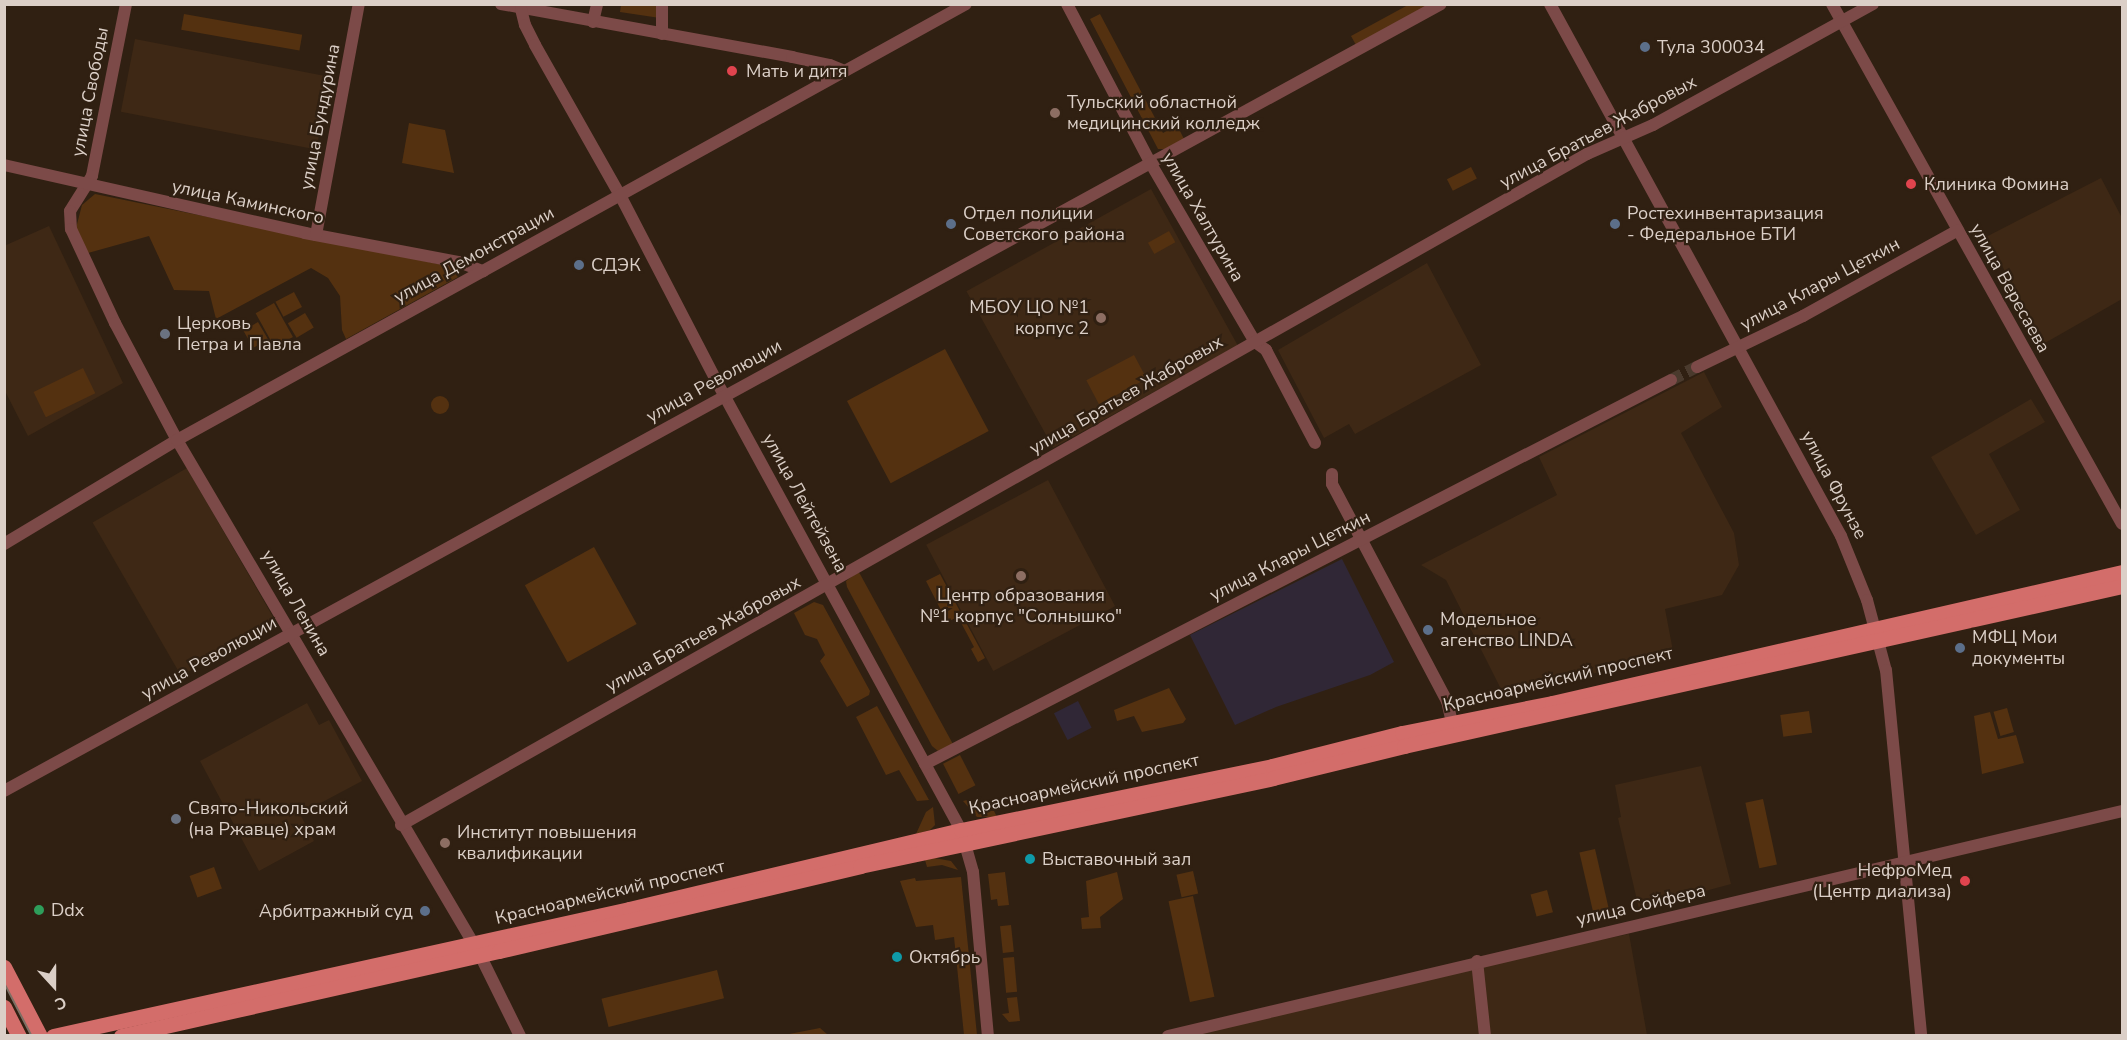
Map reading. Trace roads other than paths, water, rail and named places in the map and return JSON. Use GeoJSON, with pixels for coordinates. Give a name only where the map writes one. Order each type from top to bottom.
{"type":"FeatureCollection","features":[{"type":"Feature","properties":{"kind":"main road","name":"Красноармейский проспект"},"geometry":{"type":"LineString","coordinates":[[963,837],[1273,778],[1876,634],[2122,572]]}},
{"type":"Feature","properties":{"kind":"main road","name":"Красноармейский проспект"},"geometry":{"type":"LineString","coordinates":[[53,1035],[476,949],[860,866],[963,837],[1452,722],[1876,634],[2122,586]]}},
{"type":"Feature","properties":{"kind":"main road","name":"Красноармейский проспект"},"geometry":{"type":"LineString","coordinates":[[121,1035],[476,949]]}},
{"type":"Feature","properties":{"kind":"main road"},"geometry":{"type":"LineString","coordinates":[[4,968],[40,1035]]}},
{"type":"Feature","properties":{"kind":"main road"},"geometry":{"type":"LineString","coordinates":[[4,1007],[19,1035]]}},
{"type":"Feature","properties":{"kind":"street","name":"улица Свободы"},"geometry":{"type":"LineString","coordinates":[[88,185],[126,4]]}},
{"type":"Feature","properties":{"kind":"street","name":"улица Бундурина"},"geometry":{"type":"LineString","coordinates":[[316,235],[359,4]]}},
{"type":"Feature","properties":{"kind":"street"},"geometry":{"type":"LineString","coordinates":[[501,4],[802,59],[845,71]]}},
{"type":"Feature","properties":{"kind":"street"},"geometry":{"type":"LineString","coordinates":[[593,22],[597,4]]}},
{"type":"Feature","properties":{"kind":"street"},"geometry":{"type":"LineString","coordinates":[[662,4],[662,34]]}},
{"type":"Feature","properties":{"kind":"street","name":"улица Демонстрации"},"geometry":{"type":"LineString","coordinates":[[4,544],[177,440],[966,4]]}},
{"type":"Feature","properties":{"kind":"street","name":"улица Халтурина"},"geometry":{"type":"LineString","coordinates":[[1067,4],[1151,164],[1255,342],[1266,350],[1315,443]]}},
{"type":"Feature","properties":{"kind":"street","name":"улица Революции"},"geometry":{"type":"LineString","coordinates":[[4,791],[1441,4]]}},
{"type":"Feature","properties":{"kind":"street","name":"улица Фрунзе"},"geometry":{"type":"LineString","coordinates":[[1550,4],[1841,536],[1867,600],[1886,670],[1902,864],[1921,1035]]}},
{"type":"Feature","properties":{"kind":"street","name":"улица Вересаева"},"geometry":{"type":"LineString","coordinates":[[1833,4],[2122,524]]}},
{"type":"Feature","properties":{"kind":"street","name":"улица Братьев Жабровых"},"geometry":{"type":"LineString","coordinates":[[401,825],[1587,154],[1653,125],[1873,4]]}},
{"type":"Feature","properties":{"kind":"street","name":"улица Лейтейзена"},"geometry":{"type":"LineString","coordinates":[[521,9],[525,25],[535,45],[620,195],[724,395],[963,837],[973,872],[988,1035]]}},
{"type":"Feature","properties":{"kind":"street","name":"улица Каминского"},"geometry":{"type":"LineString","coordinates":[[4,165],[316,235],[459,262],[483,271]]}},
{"type":"Feature","properties":{"kind":"street","name":"улица Ленина"},"geometry":{"type":"LineString","coordinates":[[88,185],[70,212],[71,229],[115,323],[177,440],[401,825],[476,949],[520,1035]]}},
{"type":"Feature","properties":{"kind":"street","name":"улица Клары Цеткин"},"geometry":{"type":"LineString","coordinates":[[1696,367],[1803,316],[1958,230]]}},
{"type":"Feature","properties":{"kind":"street","name":"улица Клары Цеткин"},"geometry":{"type":"LineString","coordinates":[[925,764],[1671,380]]}},
{"type":"Feature","properties":{"kind":"street"},"geometry":{"type":"LineString","coordinates":[[1332,474],[1332,484],[1447,701],[1452,722]]}},
{"type":"Feature","properties":{"kind":"street","name":"улица Сойфера"},"geometry":{"type":"LineString","coordinates":[[1168,1035],[2122,811]]}},
{"type":"Feature","properties":{"kind":"street"},"geometry":{"type":"LineString","coordinates":[[1477,961],[1485,1035]]}},
{"type":"Feature","properties":{"kind":"tunnel"},"geometry":{"type":"LineString","coordinates":[[1671,380],[1697,367]]}},
{"type":"Feature","properties":{"kind":"tram line"},"geometry":{"type":"LineString","coordinates":[[4,982],[32,1036]]}},
{"type":"Feature","properties":{"kind":"place","name":"Тула 300034"},"geometry":{"type":"Point","coordinates":[1645,47]}},
{"type":"Feature","properties":{"kind":"place","name":"Мать и дитя"},"geometry":{"type":"Point","coordinates":[732,71]}},
{"type":"Feature","properties":{"kind":"place","name":"Тульский областной медицинский колледж"},"geometry":{"type":"Point","coordinates":[1055,113]}},
{"type":"Feature","properties":{"kind":"place","name":"Клиника Фомина"},"geometry":{"type":"Point","coordinates":[1911,184]}},
{"type":"Feature","properties":{"kind":"place","name":"Отдел полиции Советского района"},"geometry":{"type":"Point","coordinates":[951,224]}},
{"type":"Feature","properties":{"kind":"place","name":"Ростехинвентаризация - Федеральное БТИ"},"geometry":{"type":"Point","coordinates":[1615,224]}},
{"type":"Feature","properties":{"kind":"place","name":"СДЭК"},"geometry":{"type":"Point","coordinates":[579,265]}},
{"type":"Feature","properties":{"kind":"place","name":"МБОУ ЦО №1 корпус 2"},"geometry":{"type":"Point","coordinates":[1101,318]}},
{"type":"Feature","properties":{"kind":"place","name":"Церковь Петра и Павла"},"geometry":{"type":"Point","coordinates":[165,334]}},
{"type":"Feature","properties":{"kind":"place","name":"Центр образования №1 корпус \"Солнышко\""},"geometry":{"type":"Point","coordinates":[1021,576]}},
{"type":"Feature","properties":{"kind":"place","name":"Модельное агенство LINDA"},"geometry":{"type":"Point","coordinates":[1428,630]}},
{"type":"Feature","properties":{"kind":"place","name":"МФЦ Мои документы"},"geometry":{"type":"Point","coordinates":[1960,648]}},
{"type":"Feature","properties":{"kind":"place","name":"Свято-Никольский (на Ржавце) храм"},"geometry":{"type":"Point","coordinates":[176,819]}},
{"type":"Feature","properties":{"kind":"place","name":"Институт повышения квалификации"},"geometry":{"type":"Point","coordinates":[445,843]}},
{"type":"Feature","properties":{"kind":"place","name":"Выставочный зал"},"geometry":{"type":"Point","coordinates":[1030,859]}},
{"type":"Feature","properties":{"kind":"place","name":"НефроМед (Центр диализа)"},"geometry":{"type":"Point","coordinates":[1965,881]}},
{"type":"Feature","properties":{"kind":"place","name":"Ddx"},"geometry":{"type":"Point","coordinates":[39,910]}},
{"type":"Feature","properties":{"kind":"place","name":"Арбитражный суд"},"geometry":{"type":"Point","coordinates":[425,911]}},
{"type":"Feature","properties":{"kind":"place","name":"Октябрь"},"geometry":{"type":"Point","coordinates":[897,957]}}]}
